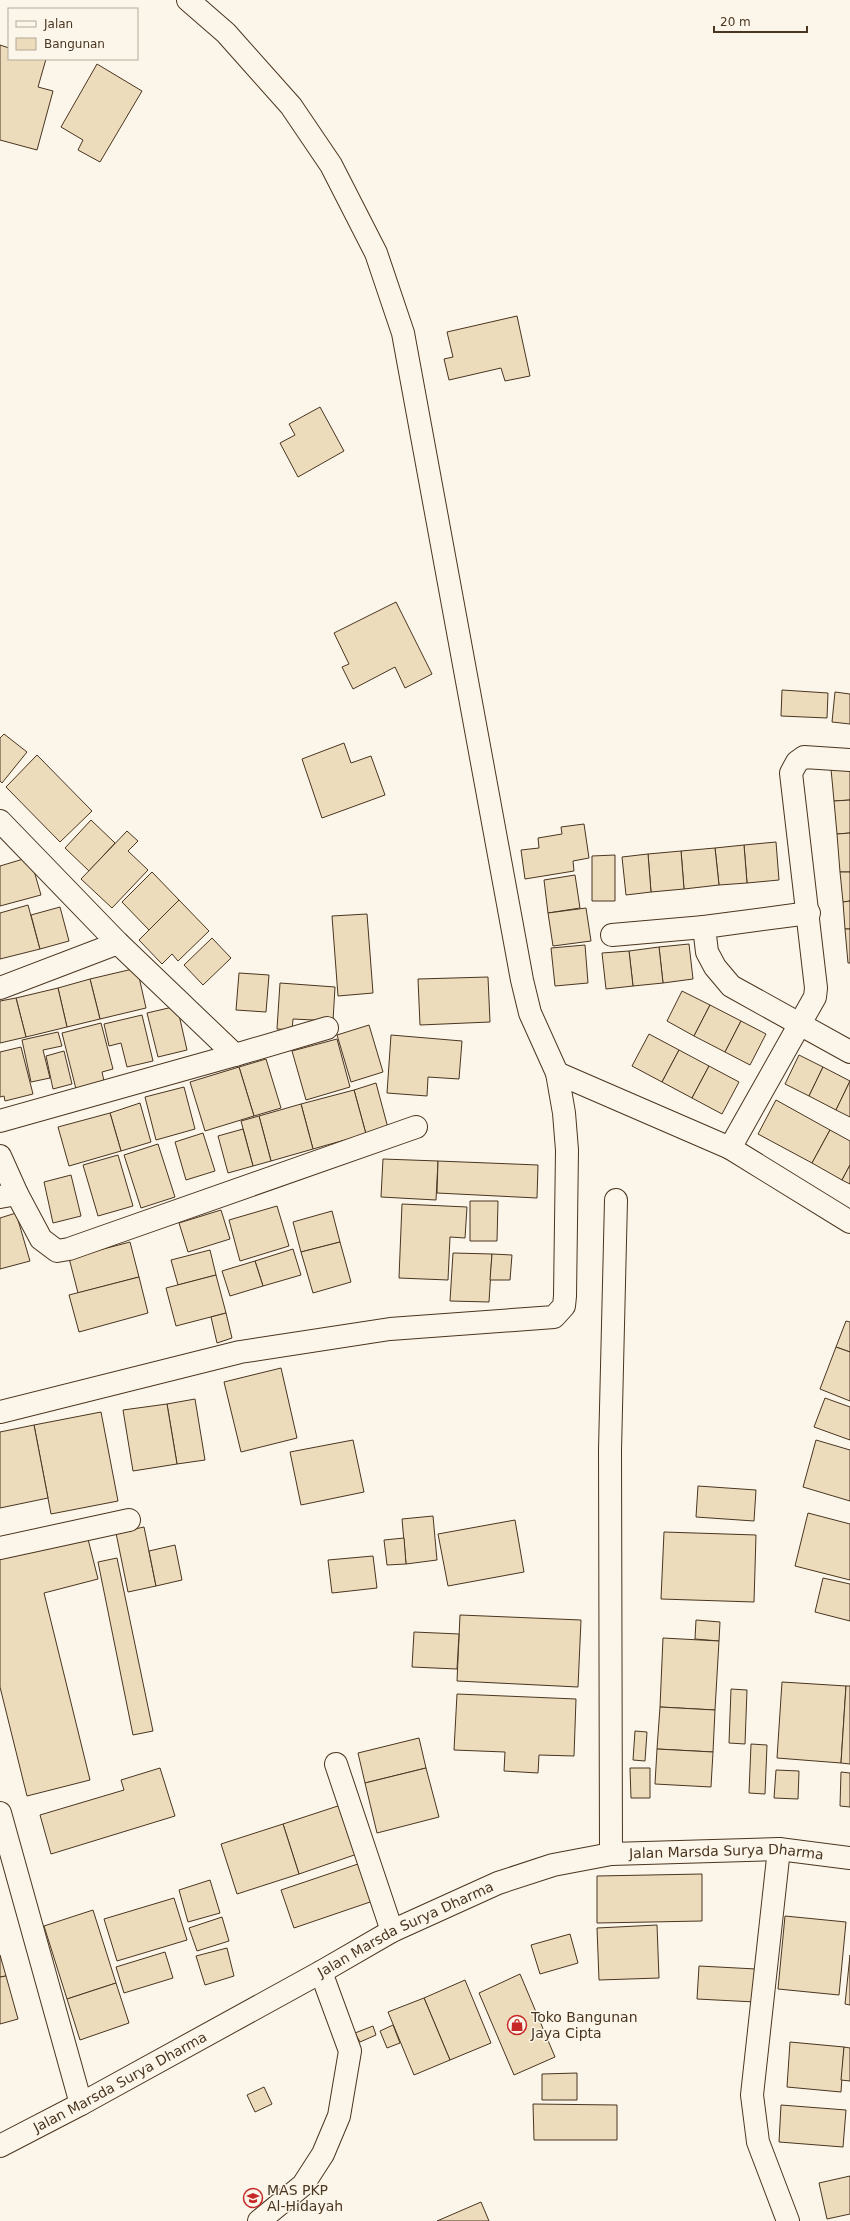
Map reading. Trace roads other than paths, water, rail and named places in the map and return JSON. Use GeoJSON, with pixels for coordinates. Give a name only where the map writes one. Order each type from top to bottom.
{"type":"FeatureCollection","features":[{"type":"Feature","properties":{"kind":"main road"},"geometry":{"type":"LineString","coordinates":[[0,1412],[240,1352],[390,1330],[554,1317],[564,1306],[566,1280],[567,1150],[564,1113],[557,1073],[530,1013],[522,980],[403,333],[376,253],[331,165],[291,106],[226,33],[188,0]]}},
{"type":"Feature","properties":{"kind":"main road"},"geometry":{"type":"LineString","coordinates":[[730,1148],[815,997],[816,988],[809,913],[791,774],[798,762],[804,757],[850,760]]}},
{"type":"Feature","properties":{"kind":"main road"},"geometry":{"type":"LineString","coordinates":[[0,822],[118,943],[235,1055]]}},
{"type":"Feature","properties":{"kind":"main road"},"geometry":{"type":"LineString","coordinates":[[612,935],[704,927],[809,913]]}},
{"type":"Feature","properties":{"kind":"main road"},"geometry":{"type":"LineString","coordinates":[[704,927],[707,952],[715,967],[731,986],[850,1052]]}},
{"type":"Feature","properties":{"kind":"main road"},"geometry":{"type":"LineString","coordinates":[[0,988],[118,943]]}},
{"type":"Feature","properties":{"kind":"main road"},"geometry":{"type":"LineString","coordinates":[[0,1121],[327,1028]]}},
{"type":"Feature","properties":{"kind":"main road"},"geometry":{"type":"LineString","coordinates":[[557,1073],[730,1148],[850,1222]]}},
{"type":"Feature","properties":{"kind":"main road"},"geometry":{"type":"LineString","coordinates":[[0,1156],[8,1196],[41,1239],[57,1251],[69,1249],[416,1127]]}},
{"type":"Feature","properties":{"kind":"main road"},"geometry":{"type":"LineString","coordinates":[[611,1854],[610,1450],[616,1200]]}},
{"type":"Feature","properties":{"kind":"main road"},"geometry":{"type":"LineString","coordinates":[[0,1548],[129,1520]]}},
{"type":"Feature","properties":{"kind":"main road"},"geometry":{"type":"LineString","coordinates":[[336,1764],[392,1931]]}},
{"type":"Feature","properties":{"kind":"main road"},"geometry":{"type":"LineString","coordinates":[[0,1814],[81,2104]]}},
{"type":"Feature","properties":{"kind":"main road"},"geometry":{"type":"LineString","coordinates":[[778,1849],[752,2095],[758,2142],[788,2221]]}},
{"type":"Feature","properties":{"kind":"main road","name":"Jalan Marsda Surya Dharma"},"geometry":{"type":"LineString","coordinates":[[0,2146],[81,2104],[322,1972],[392,1931],[498,1883],[553,1865],[611,1854],[778,1849],[850,1858]]}},
{"type":"Feature","properties":{"kind":"main road"},"geometry":{"type":"LineString","coordinates":[[259,2221],[303,2185],[323,2154],[339,2116],[350,2051],[322,1972]]}},
{"type":"Feature","properties":{"kind":"place","name":"Toko Bangunan Jaya Cipta"},"geometry":{"type":"Point","coordinates":[517,2025]}},
{"type":"Feature","properties":{"kind":"place","name":"MAS PKP Al-Hidayah"},"geometry":{"type":"Point","coordinates":[253,2198]}}]}
